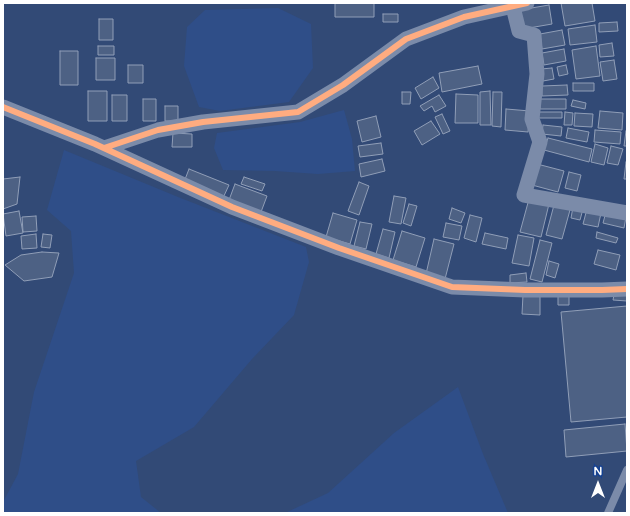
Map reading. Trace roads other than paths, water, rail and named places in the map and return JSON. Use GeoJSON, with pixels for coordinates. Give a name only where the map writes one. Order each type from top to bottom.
{"type":"FeatureCollection","features":[{"type":"Feature","properties":{"kind":"street"},"geometry":{"type":"LineString","coordinates":[[104,148],[158,130],[203,122],[298,112],[343,85],[406,39],[464,17],[520,5],[519,31],[534,35],[537,74],[532,119],[540,142],[524,195],[627,213]]}},
{"type":"Feature","properties":{"kind":"street"},"geometry":{"type":"LineString","coordinates":[[3,107],[104,148],[232,207],[339,248],[452,287],[525,290],[627,289]]}},
{"type":"Feature","properties":{"kind":"lane"},"geometry":{"type":"LineString","coordinates":[[608,513],[627,470]]}},
{"type":"Feature","properties":{"kind":"water"},"geometry":{"type":"Polygon","coordinates":[[[278,8],[311,24],[313,68],[289,102],[220,111],[199,107],[184,66],[187,27],[205,10],[278,8]]]}},
{"type":"Feature","properties":{"kind":"water"},"geometry":{"type":"Polygon","coordinates":[[[344,110],[352,139],[355,171],[318,174],[223,170],[214,148],[217,133],[300,122],[344,110]]]}},
{"type":"Feature","properties":{"kind":"water"},"geometry":{"type":"Polygon","coordinates":[[[64,150],[178,197],[306,247],[309,262],[294,315],[252,359],[194,427],[136,461],[141,497],[161,513],[3,513],[3,502],[18,474],[34,392],[74,273],[71,231],[47,210],[64,150]]]}},
{"type":"Feature","properties":{"kind":"water"},"geometry":{"type":"Polygon","coordinates":[[[458,387],[483,454],[508,513],[285,513],[328,493],[394,433],[458,387]]]}}]}
